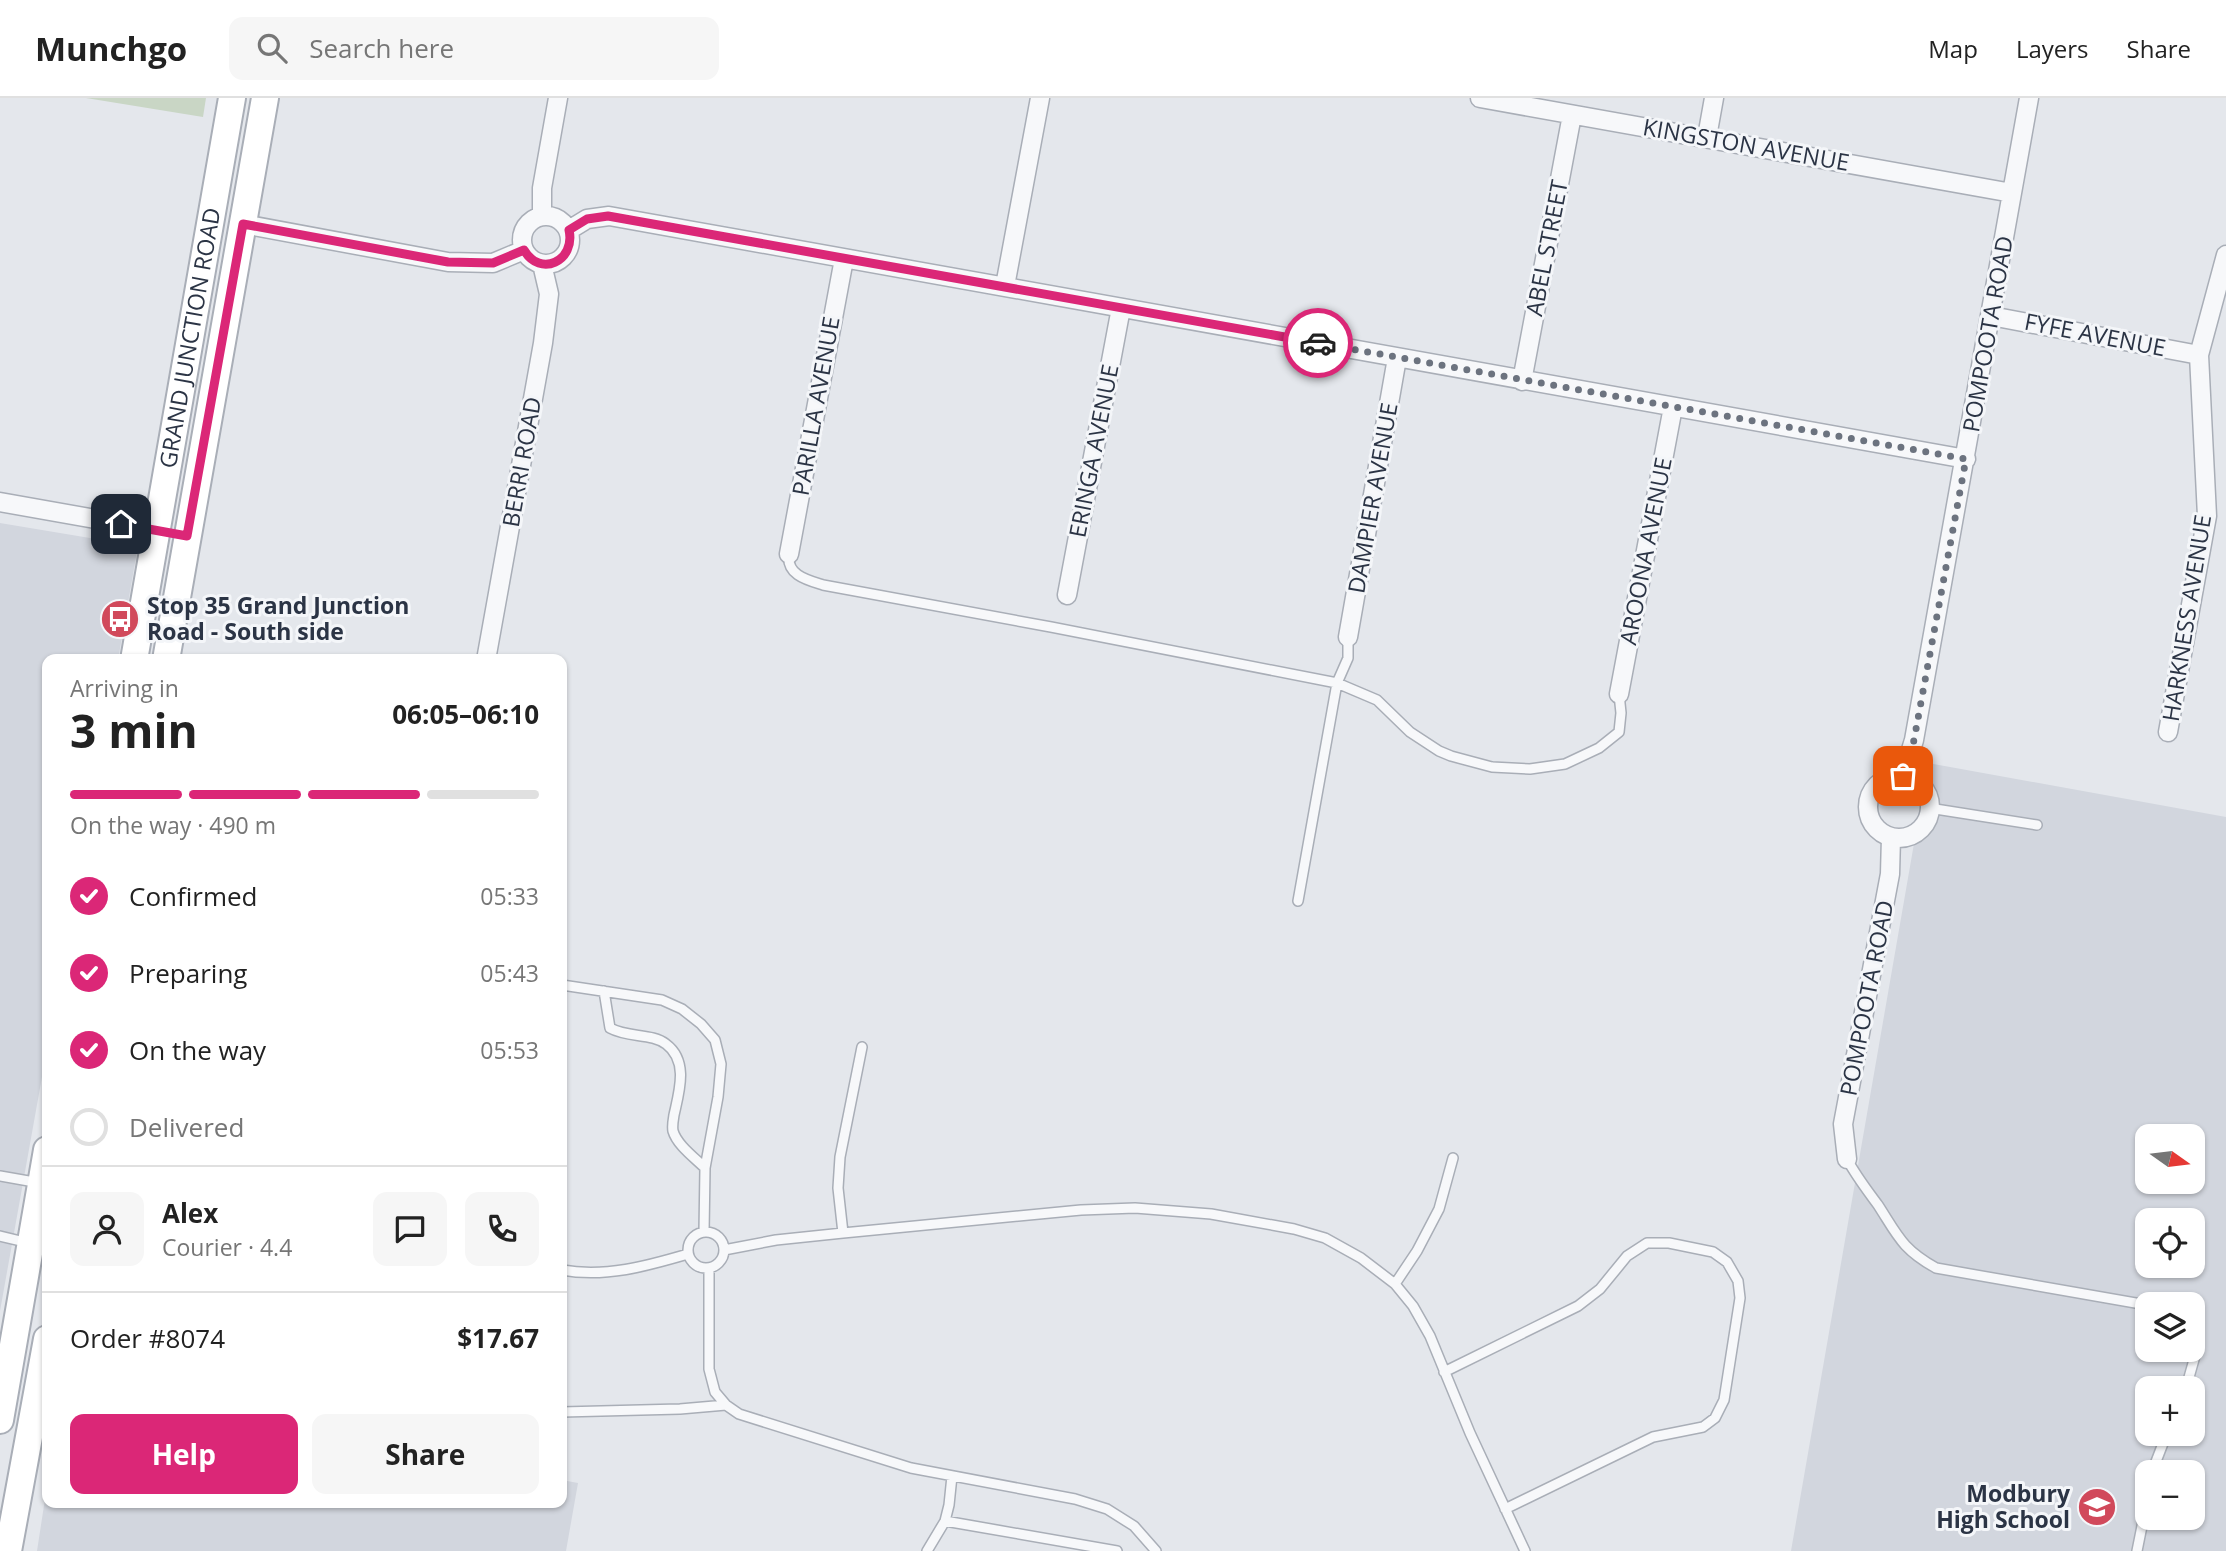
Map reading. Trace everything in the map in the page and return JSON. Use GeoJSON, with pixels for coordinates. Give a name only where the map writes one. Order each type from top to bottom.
{"type":"FeatureCollection","features":[{"type":"Feature","properties":{"kind":"main road","name":"GRAND JUNCTION ROAD"},"geometry":{"type":"LineString","coordinates":[[135,654],[232,98]]}},
{"type":"Feature","properties":{"kind":"main road","name":"GRAND JUNCTION ROAD"},"geometry":{"type":"LineString","coordinates":[[167,654],[265,98]]}},
{"type":"Feature","properties":{"kind":"main road"},"geometry":{"type":"LineString","coordinates":[[211,219],[243,224]]}},
{"type":"Feature","properties":{"kind":"main road"},"geometry":{"type":"LineString","coordinates":[[156,530],[187,536]]}},
{"type":"Feature","properties":{"kind":"main road"},"geometry":{"type":"LineString","coordinates":[[0,1420],[3,1382],[39,1253],[42,1209]]}},
{"type":"Feature","properties":{"kind":"main road"},"geometry":{"type":"LineString","coordinates":[[0,1434],[19,1393],[28,1359],[42,1347]]}},
{"type":"Feature","properties":{"kind":"main road"},"geometry":{"type":"LineString","coordinates":[[8,1551],[42,1367]]}},
{"type":"Feature","properties":{"kind":"street"},"geometry":{"type":"LineString","coordinates":[[542,215],[542,188],[558,98]]}},
{"type":"Feature","properties":{"kind":"street"},"geometry":{"type":"LineString","coordinates":[[1005,286],[1040,98]]}},
{"type":"Feature","properties":{"kind":"street","name":"KINGSTON AVENUE"},"geometry":{"type":"LineString","coordinates":[[1480,98],[2012,193]]}},
{"type":"Feature","properties":{"kind":"street"},"geometry":{"type":"LineString","coordinates":[[1707,137],[1714,98]]}},
{"type":"Feature","properties":{"kind":"street","name":"POMPOOTA ROAD"},"geometry":{"type":"LineString","coordinates":[[1903,776],[1914,740],[2029,98]]}},
{"type":"Feature","properties":{"kind":"street","name":"ABEL STREET"},"geometry":{"type":"LineString","coordinates":[[1521,381],[1572,115]]}},
{"type":"Feature","properties":{"kind":"street"},"geometry":{"type":"LineString","coordinates":[[542,215],[558,218],[569,230],[567,252],[554,263],[541,264],[534,261],[524,250],[522,233],[527,224],[542,215]]}},
{"type":"Feature","properties":{"kind":"street"},"geometry":{"type":"LineString","coordinates":[[569,230],[587,219],[608,216],[1966,459]]}},
{"type":"Feature","properties":{"kind":"street"},"geometry":{"type":"LineString","coordinates":[[243,224],[448,262],[493,263],[524,250]]}},
{"type":"Feature","properties":{"kind":"street","name":"HARKNESS AVENUE"},"geometry":{"type":"LineString","coordinates":[[2168,732],[2207,516],[2199,355],[2226,256]]}},
{"type":"Feature","properties":{"kind":"street","name":"PARILLA AVENUE"},"geometry":{"type":"LineString","coordinates":[[789,554],[844,259]]}},
{"type":"Feature","properties":{"kind":"street","name":"BERRI ROAD"},"geometry":{"type":"LineString","coordinates":[[487,654],[543,343],[549,294],[541,264]]}},
{"type":"Feature","properties":{"kind":"street","name":"ERINGA AVENUE"},"geometry":{"type":"LineString","coordinates":[[1067,595],[1121,307]]}},
{"type":"Feature","properties":{"kind":"street","name":"FYFE AVENUE"},"geometry":{"type":"LineString","coordinates":[[1991,316],[2199,355]]}},
{"type":"Feature","properties":{"kind":"street","name":"DAMPIER AVENUE"},"geometry":{"type":"LineString","coordinates":[[1348,637],[1397,358]]}},
{"type":"Feature","properties":{"kind":"street","name":"AROONA AVENUE"},"geometry":{"type":"LineString","coordinates":[[1619,694],[1673,407]]}},
{"type":"Feature","properties":{"kind":"street"},"geometry":{"type":"LineString","coordinates":[[0,502],[156,530]]}},
{"type":"Feature","properties":{"kind":"street"},"geometry":{"type":"LineString","coordinates":[[1903,776],[1919,783],[1926,792],[1930,802],[1929,816],[1915,833],[1906,837],[1891,837],[1873,825],[1869,815],[1869,797],[1883,780],[1903,776]]}},
{"type":"Feature","properties":{"kind":"street","name":"POMPOOTA ROAD"},"geometry":{"type":"LineString","coordinates":[[1847,1159],[1843,1124],[1890,874],[1891,837]]}},
{"type":"Feature","properties":{"kind":"lane"},"geometry":{"type":"LineString","coordinates":[[789,554],[788,561],[793,572],[823,585],[1337,683],[1377,700],[1410,732],[1439,751],[1470,762],[1510,769],[1565,764],[1609,741],[1619,732],[1619,694]]}},
{"type":"Feature","properties":{"kind":"lane"},"geometry":{"type":"LineString","coordinates":[[1298,901],[1337,683],[1348,658],[1348,637]]}},
{"type":"Feature","properties":{"kind":"lane"},"geometry":{"type":"LineString","coordinates":[[1929,808],[2037,825]]}},
{"type":"Feature","properties":{"kind":"lane"},"geometry":{"type":"LineString","coordinates":[[567,986],[662,1000],[682,1009],[715,1040],[721,1064],[705,1168],[704,1232]]}},
{"type":"Feature","properties":{"kind":"lane"},"geometry":{"type":"LineString","coordinates":[[604,991],[610,1028],[621,1034],[659,1039],[670,1046],[682,1076],[672,1128],[676,1138],[705,1168]]}},
{"type":"Feature","properties":{"kind":"lane"},"geometry":{"type":"LineString","coordinates":[[843,1233],[838,1188],[840,1157],[862,1047]]}},
{"type":"Feature","properties":{"kind":"lane"},"geometry":{"type":"LineString","coordinates":[[1395,1284],[1417,1251],[1439,1209],[1453,1158]]}},
{"type":"Feature","properties":{"kind":"lane"},"geometry":{"type":"LineString","coordinates":[[1847,1159],[1904,1245],[1917,1257],[1936,1268],[2135,1303]]}},
{"type":"Feature","properties":{"kind":"lane"},"geometry":{"type":"LineString","coordinates":[[0,1176],[42,1180]]}},
{"type":"Feature","properties":{"kind":"lane"},"geometry":{"type":"LineString","coordinates":[[724,1250],[776,1240],[843,1233],[1095,1209],[1135,1208],[1205,1214],[1294,1229],[1325,1238],[1361,1258],[1395,1284],[1413,1307],[1430,1336],[1525,1551]]}},
{"type":"Feature","properties":{"kind":"lane"},"geometry":{"type":"LineString","coordinates":[[704,1232],[716,1235],[724,1250],[719,1261],[709,1268],[697,1265],[688,1254],[690,1242],[704,1232]]}},
{"type":"Feature","properties":{"kind":"lane"},"geometry":{"type":"LineString","coordinates":[[0,1236],[39,1253]]}},
{"type":"Feature","properties":{"kind":"lane"},"geometry":{"type":"LineString","coordinates":[[1444,1372],[1578,1306],[1601,1289],[1627,1256],[1647,1243],[1669,1243],[1713,1252],[1727,1262],[1738,1281],[1740,1298],[1724,1400],[1715,1418],[1703,1427],[1653,1437],[1505,1509]]}},
{"type":"Feature","properties":{"kind":"lane"},"geometry":{"type":"LineString","coordinates":[[567,1270],[609,1273],[688,1254]]}},
{"type":"Feature","properties":{"kind":"lane"},"geometry":{"type":"LineString","coordinates":[[709,1268],[709,1368],[715,1392],[739,1415],[912,1468],[1075,1499],[1107,1509],[1134,1526],[1156,1551]]}},
{"type":"Feature","properties":{"kind":"lane"},"geometry":{"type":"LineString","coordinates":[[567,1412],[726,1405]]}},
{"type":"Feature","properties":{"kind":"lane"},"geometry":{"type":"LineString","coordinates":[[927,1551],[945,1521],[952,1476]]}},
{"type":"Feature","properties":{"kind":"lane"},"geometry":{"type":"LineString","coordinates":[[945,1521],[1118,1551]]}},
{"type":"Feature","properties":{"kind":"lane"},"geometry":{"type":"LineString","coordinates":[[2137,1551],[2141,1530]]}},
{"type":"Feature","properties":{"kind":"shaded area"},"geometry":{"type":"Polygon","coordinates":[[[0,523],[138,546],[119,654],[42,654],[42,1077],[0,1311],[0,523]]]}},
{"type":"Feature","properties":{"kind":"shaded area"},"geometry":{"type":"Polygon","coordinates":[[[1928,763],[2226,817],[2226,1551],[1791,1551],[1928,763]]]}},
{"type":"Feature","properties":{"kind":"shaded area"},"geometry":{"type":"Polygon","coordinates":[[[567,1481],[578,1483],[566,1551],[37,1551],[44,1508],[567,1508],[567,1481]]]}},
{"type":"Feature","properties":{"kind":"green space"},"geometry":{"type":"Polygon","coordinates":[[[86,98],[206,98],[203,117],[86,98]]]}},
{"type":"Feature","properties":{"kind":"way so far"},"geometry":{"type":"LineString","coordinates":[[1318,343],[1966,459],[1914,740],[1903,776]]}},
{"type":"Feature","properties":{"kind":"place","name":"Stop 35 Grand Junction Road - South side"},"geometry":{"type":"Point","coordinates":[120,619]}},
{"type":"Feature","properties":{"kind":"place","name":"Modbury High School"},"geometry":{"type":"Point","coordinates":[2097,1507]}},
{"type":"Feature","properties":{"kind":"route"},"geometry":{"type":"LineString","coordinates":[[121,524],[187,536],[243,224],[448,262],[493,263],[524,250],[534,261],[546,264],[554,263],[567,252],[569,230],[587,219],[608,216],[1318,343]]}}]}
